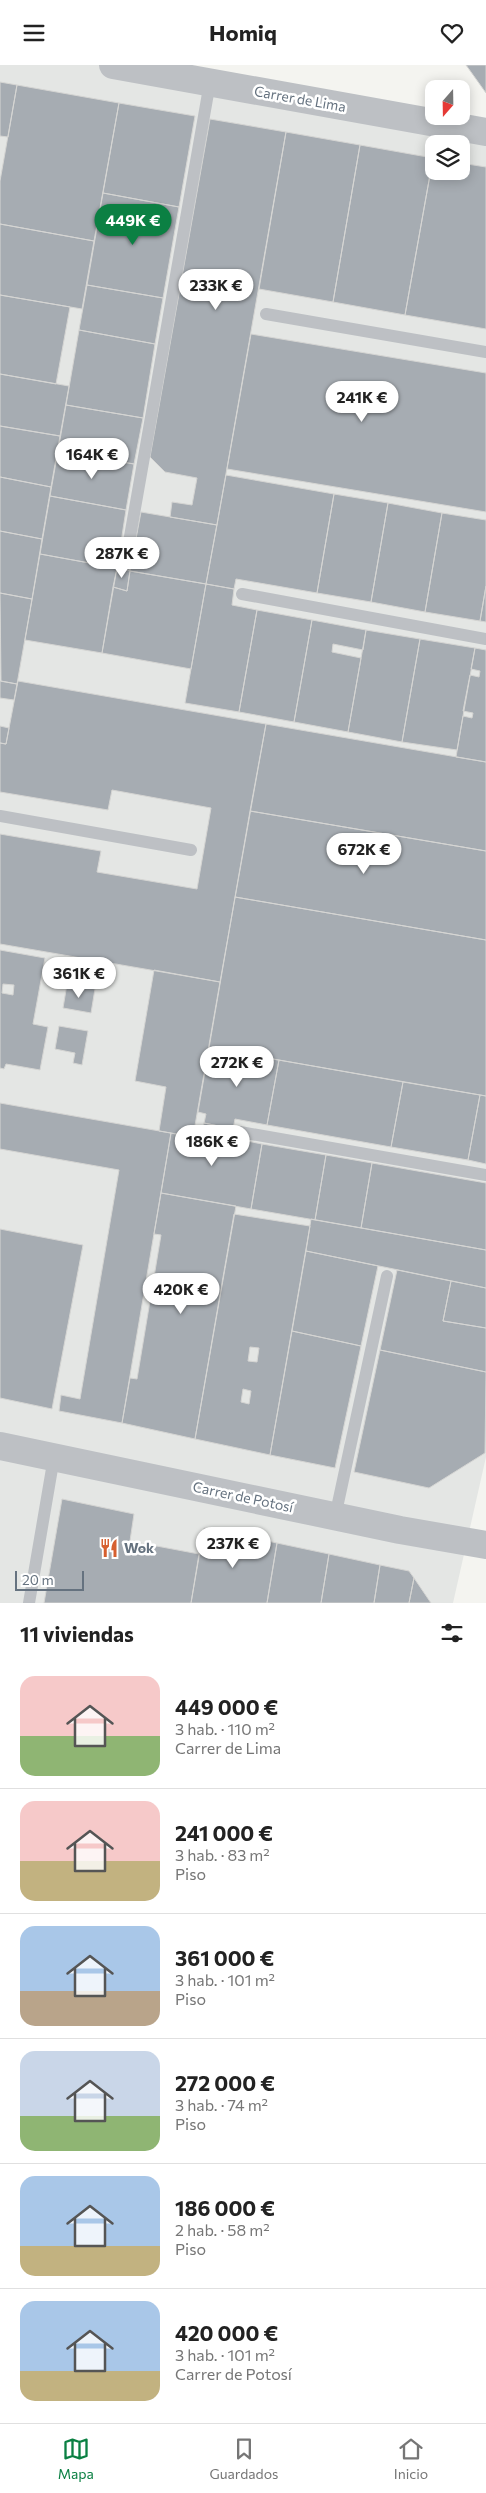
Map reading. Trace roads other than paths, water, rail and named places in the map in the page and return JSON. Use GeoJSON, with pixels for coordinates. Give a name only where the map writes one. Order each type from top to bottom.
{"type":"FeatureCollection","features":[{"type":"Feature","properties":{"kind":"street","name":"Carrer de Lima"},"geometry":{"type":"LineString","coordinates":[[113,65],[486,132]]}},
{"type":"Feature","properties":{"kind":"street","name":"Carrer de Potosí"},"geometry":{"type":"LineString","coordinates":[[0,1446],[335,1517],[486,1545]]}},
{"type":"Feature","properties":{"kind":"lane"},"geometry":{"type":"LineString","coordinates":[[125,565],[210,82]]}},
{"type":"Feature","properties":{"kind":"lane"},"geometry":{"type":"LineString","coordinates":[[266,314],[486,352]]}},
{"type":"Feature","properties":{"kind":"lane"},"geometry":{"type":"LineString","coordinates":[[242,595],[486,639]]}},
{"type":"Feature","properties":{"kind":"lane"},"geometry":{"type":"LineString","coordinates":[[0,816],[191,850]]}},
{"type":"Feature","properties":{"kind":"lane"},"geometry":{"type":"LineString","coordinates":[[240,1132],[486,1175]]}},
{"type":"Feature","properties":{"kind":"lane"},"geometry":{"type":"LineString","coordinates":[[335,1517],[388,1276]]}},
{"type":"Feature","properties":{"kind":"lane"},"geometry":{"type":"LineString","coordinates":[[29,1603],[54,1457]]}},
{"type":"Feature","properties":{"kind":"place","name":"Wok"},"geometry":{"type":"Point","coordinates":[109,1548]}}]}
